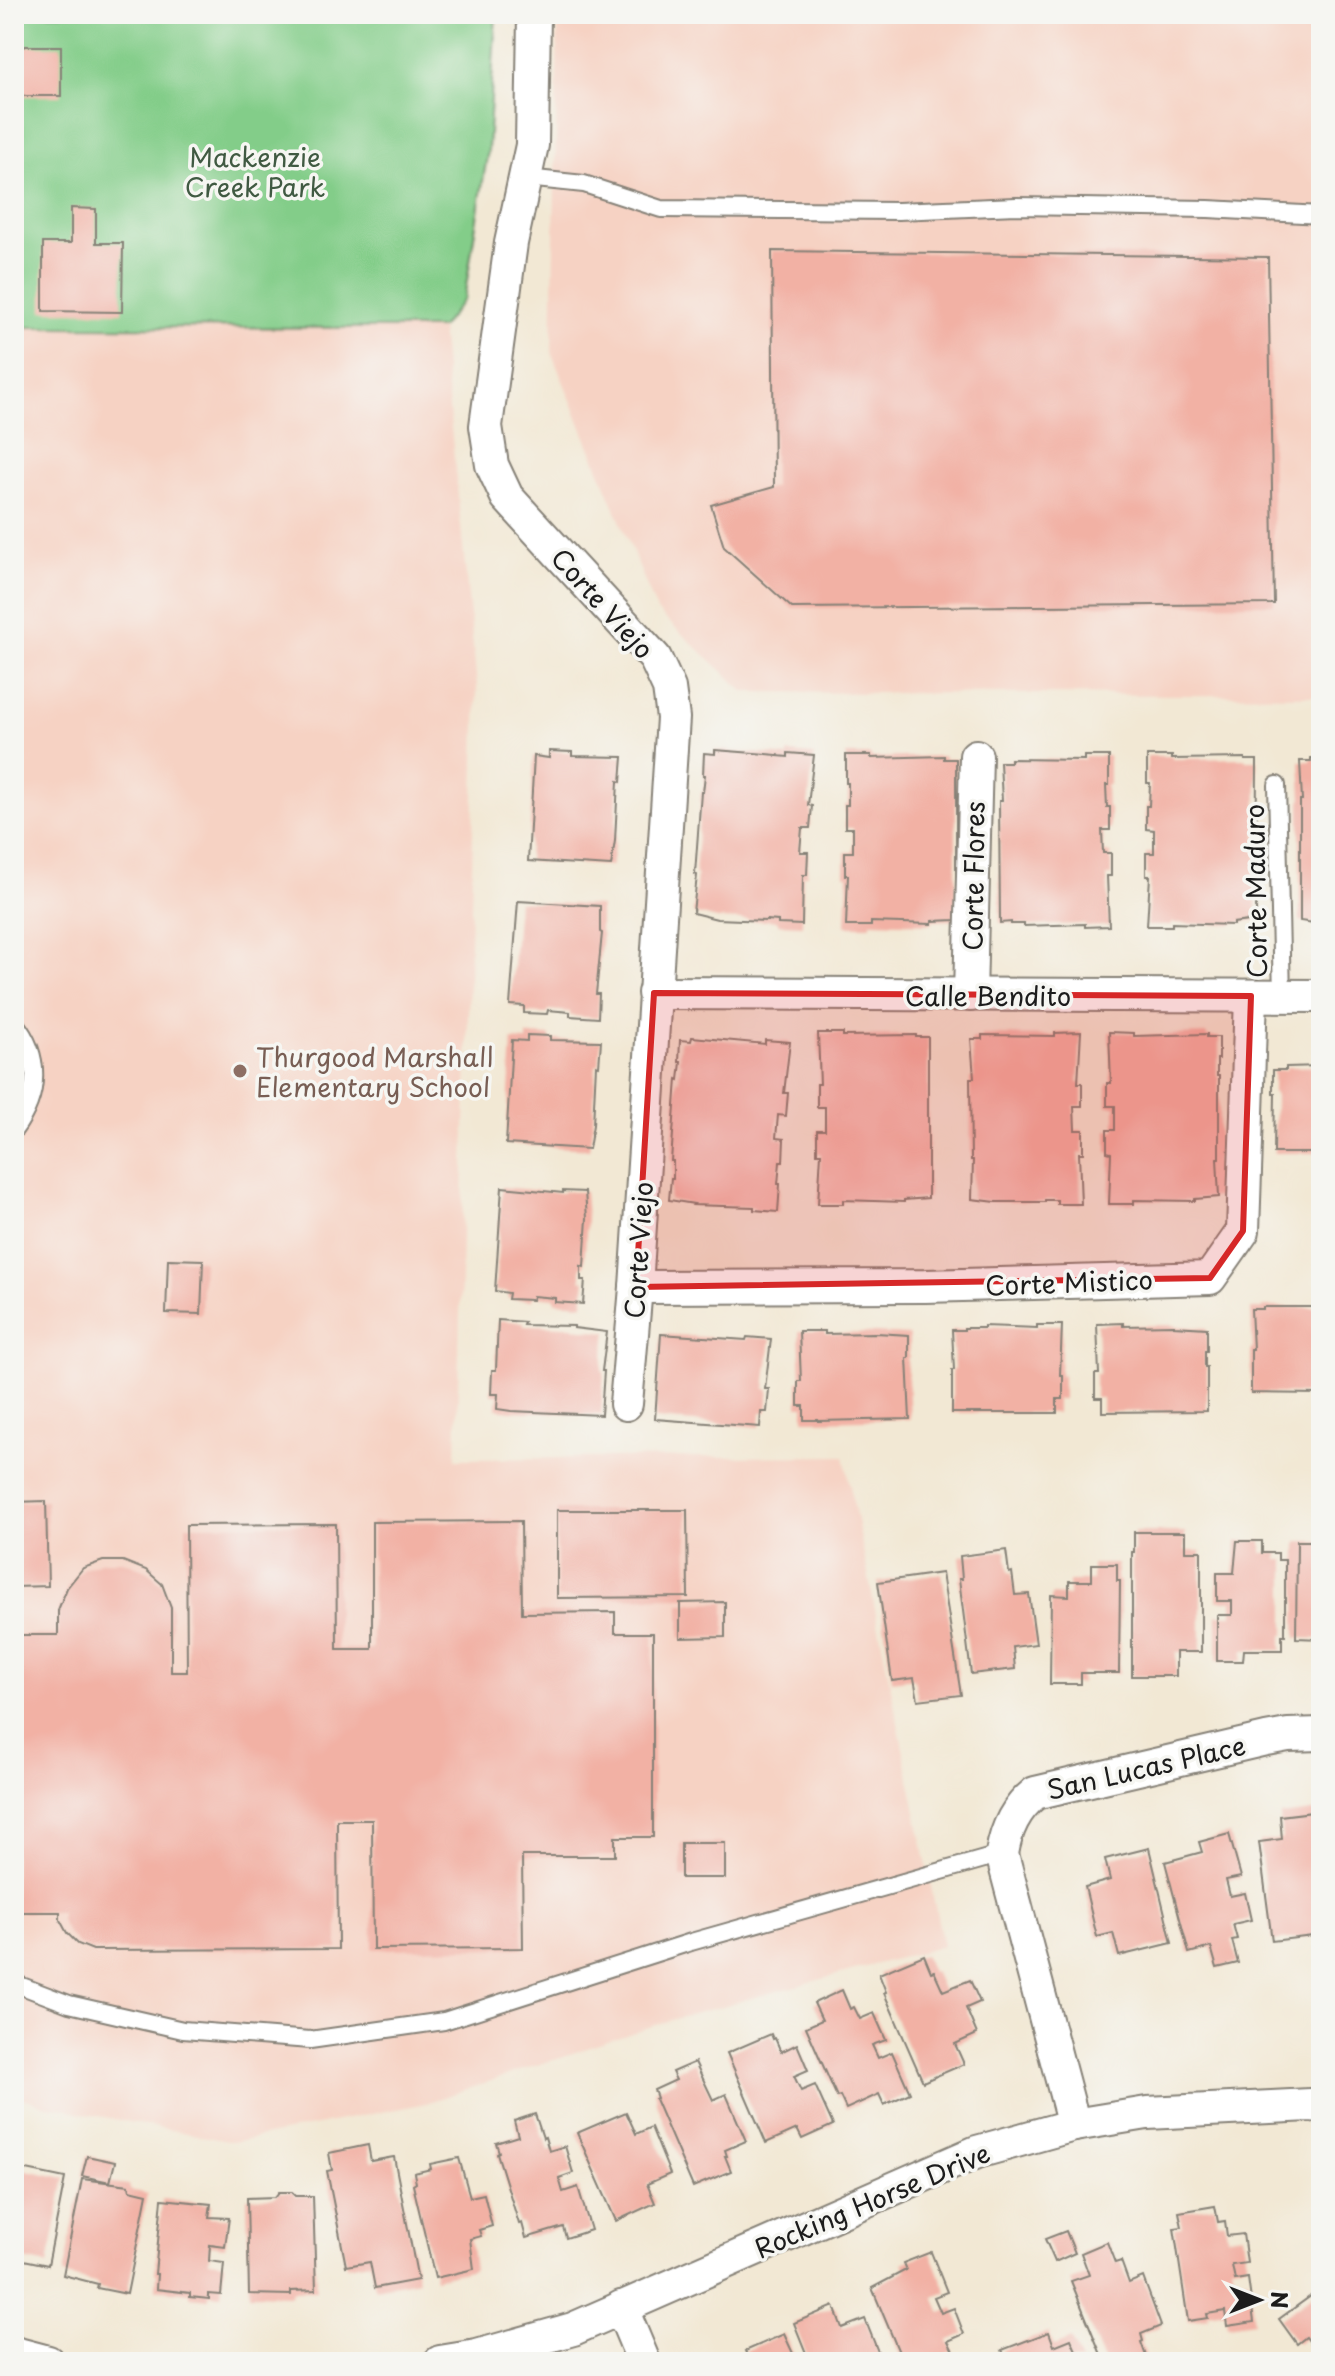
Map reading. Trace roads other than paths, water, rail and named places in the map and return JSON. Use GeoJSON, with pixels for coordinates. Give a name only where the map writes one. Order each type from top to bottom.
{"type":"FeatureCollection","features":[{"type":"Feature","properties":{"kind":"street","name":"Corte Viejo"},"geometry":{"type":"LineString","coordinates":[[534,14],[532,145],[511,243],[486,426],[492,465],[507,497],[655,658],[669,688],[673,718],[626,1404]]}},
{"type":"Feature","properties":{"kind":"street","name":"Corte Flores"},"geometry":{"type":"LineString","coordinates":[[970,995],[976,756]]}},
{"type":"Feature","properties":{"kind":"street","name":"Calle Bendito"},"geometry":{"type":"LineString","coordinates":[[654,993],[1321,996]]}},
{"type":"Feature","properties":{"kind":"street","name":"Corte Mistico"},"geometry":{"type":"LineString","coordinates":[[636,1287],[925,1286],[1210,1278],[1243,1231],[1266,996]]}},
{"type":"Feature","properties":{"kind":"street","name":"San Lucas Place"},"geometry":{"type":"LineString","coordinates":[[1002,1854],[1011,1821],[1024,1802],[1035,1793],[1266,1739],[1321,1734]]}},
{"type":"Feature","properties":{"kind":"street"},"geometry":{"type":"LineString","coordinates":[[1002,1854],[1074,2125]]}},
{"type":"Feature","properties":{"kind":"street","name":"Rocking Horse Drive"},"geometry":{"type":"LineString","coordinates":[[440,2362],[477,2356],[573,2329],[977,2152],[1074,2125],[1147,2113],[1321,2106]]}},
{"type":"Feature","properties":{"kind":"street"},"geometry":{"type":"LineString","coordinates":[[621,2307],[644,2362]]}},
{"type":"Feature","properties":{"kind":"street"},"geometry":{"type":"LineString","coordinates":[[14,2353],[48,2362]]}},
{"type":"Feature","properties":{"kind":"lane"},"geometry":{"type":"LineString","coordinates":[[526,178],[584,184],[661,209],[898,211],[1016,206],[1208,209],[1321,215]]}},
{"type":"Feature","properties":{"kind":"lane","name":"Corte Maduro"},"geometry":{"type":"LineString","coordinates":[[1266,996],[1277,785]]}},
{"type":"Feature","properties":{"kind":"lane"},"geometry":{"type":"LineString","coordinates":[[14,1022],[24,1033],[34,1060],[34,1088],[26,1113],[14,1130]]}},
{"type":"Feature","properties":{"kind":"lane"},"geometry":{"type":"LineString","coordinates":[[14,1983],[69,2004],[183,2030],[310,2040],[444,2021],[691,1942],[1002,1854]]}},
{"type":"Feature","properties":{"kind":"place","name":"Thurgood Marshall Elementary School"},"geometry":{"type":"Point","coordinates":[240,1071]}},
{"type":"Feature","properties":{"kind":"park label","name":"Mackenzie Creek Park"},"geometry":{"type":"Point","coordinates":[255,171]}}]}
